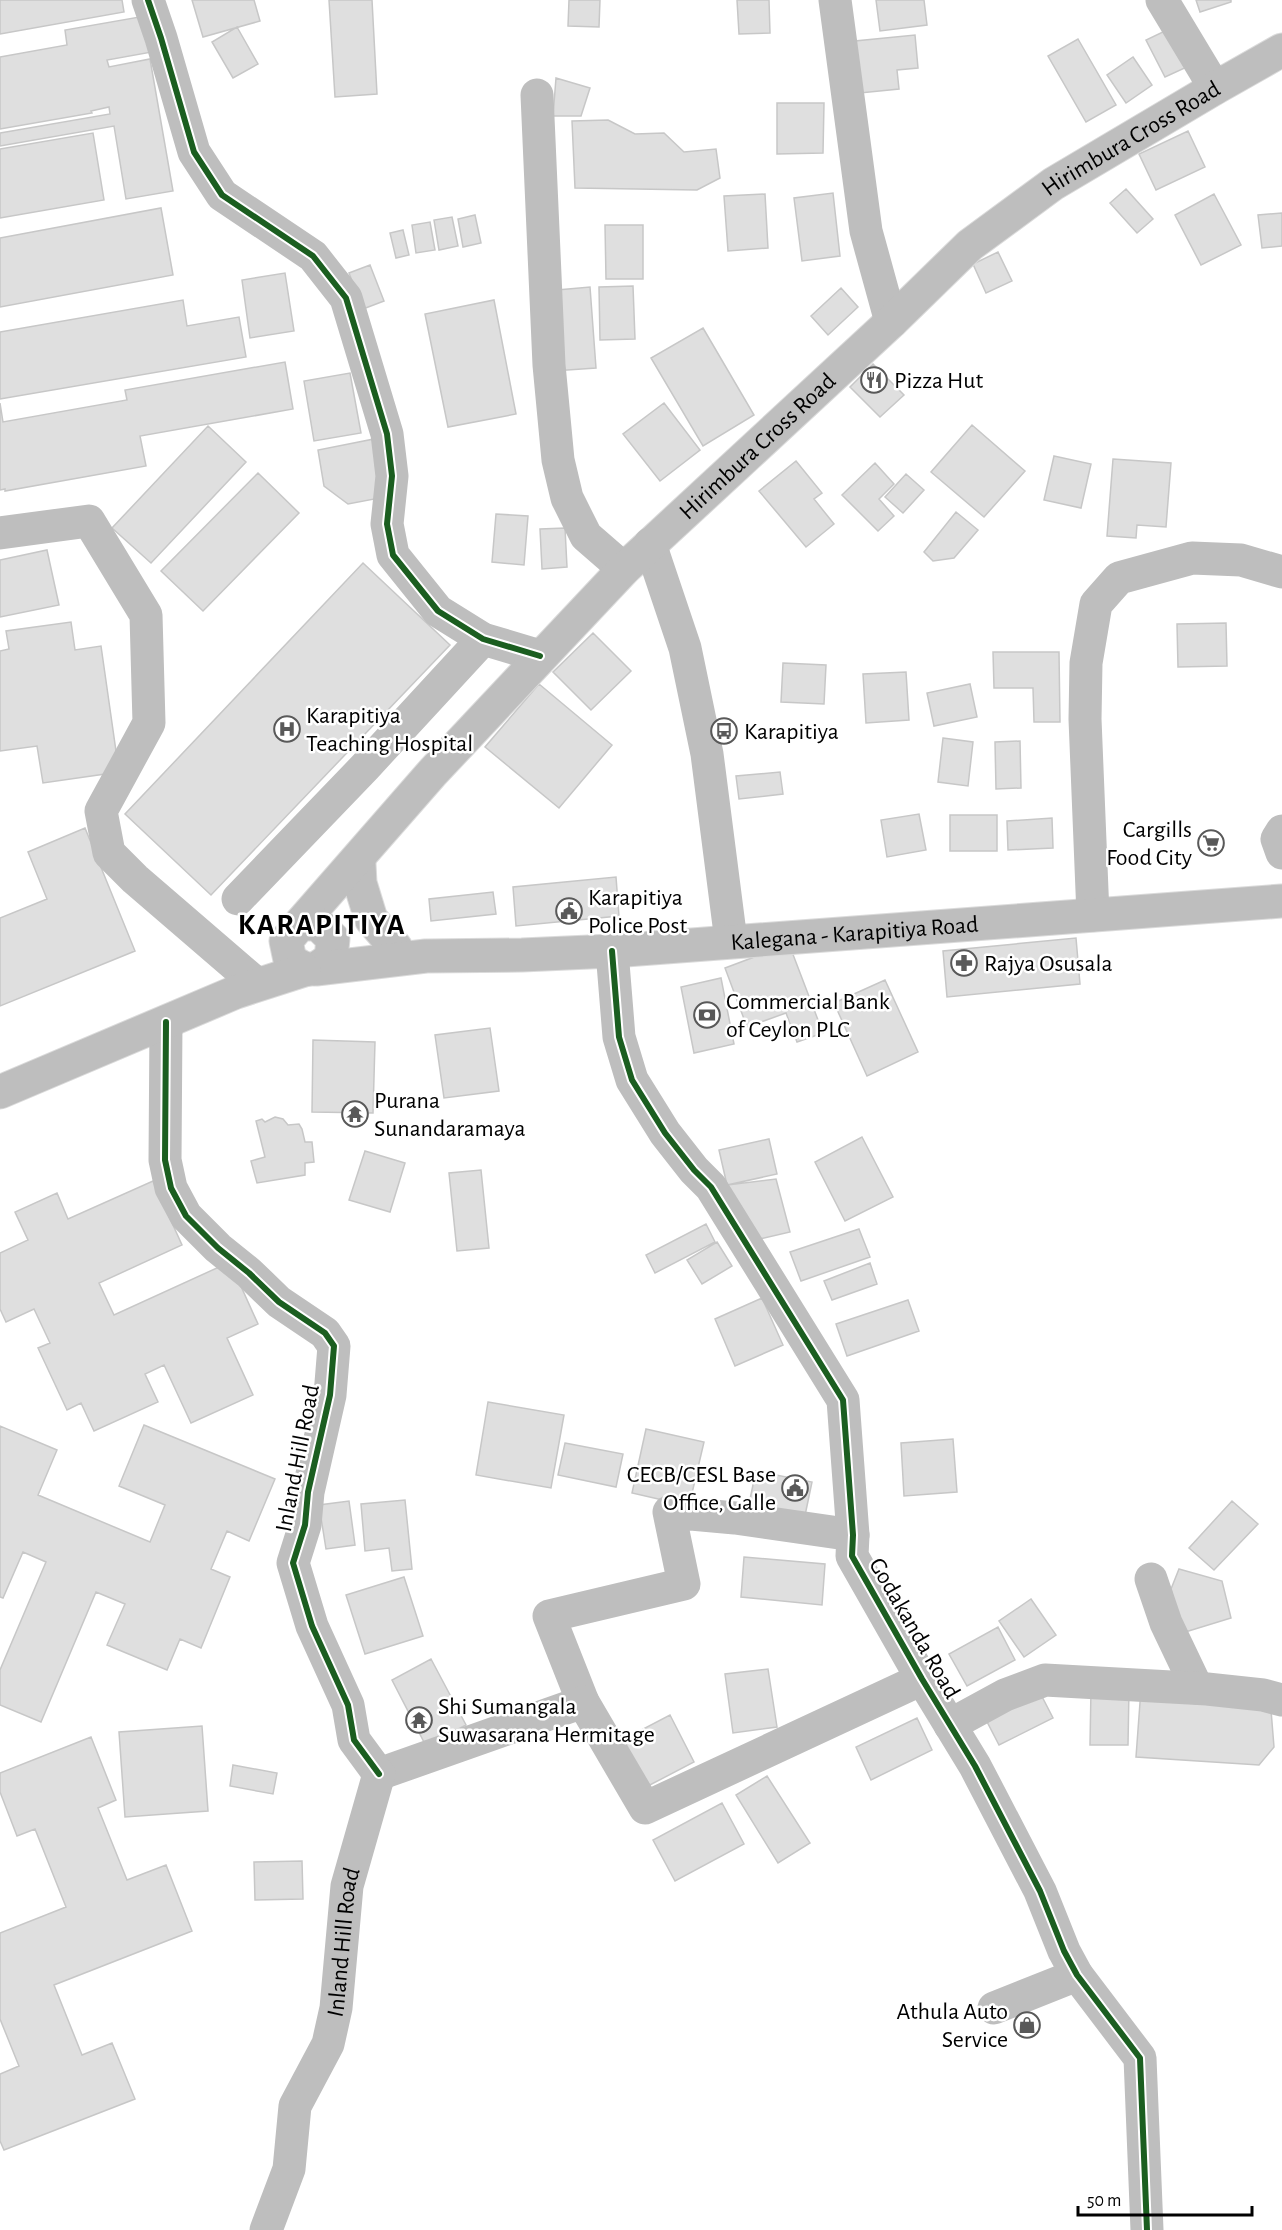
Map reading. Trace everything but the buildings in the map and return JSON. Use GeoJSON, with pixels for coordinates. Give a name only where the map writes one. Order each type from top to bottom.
{"type":"FeatureCollection","features":[{"type":"Feature","properties":{"kind":"street"},"geometry":{"type":"LineString","coordinates":[[148,0],[194,152],[222,195],[313,256],[346,298],[387,434],[392,476],[387,524],[393,555],[438,611],[483,639],[540,656]]}},
{"type":"Feature","properties":{"kind":"street"},"geometry":{"type":"LineString","coordinates":[[835,0],[866,231],[891,322]]}},
{"type":"Feature","properties":{"kind":"street"},"geometry":{"type":"LineString","coordinates":[[1162,0],[1215,88]]}},
{"type":"Feature","properties":{"kind":"street","name":"Hirimbura Cross Road"},"geometry":{"type":"LineString","coordinates":[[243,985],[362,856],[432,772],[624,569],[891,322],[970,245],[1053,184],[1282,50]]}},
{"type":"Feature","properties":{"kind":"street"},"geometry":{"type":"LineString","coordinates":[[537,95],[549,365],[558,460],[567,498],[586,536],[624,569]]}},
{"type":"Feature","properties":{"kind":"street"},"geometry":{"type":"LineString","coordinates":[[0,533],[89,521],[146,615],[150,723],[101,811],[109,853],[243,985]]}},
{"type":"Feature","properties":{"kind":"street"},"geometry":{"type":"LineString","coordinates":[[650,544],[685,648],[707,754],[731,941]]}},
{"type":"Feature","properties":{"kind":"street"},"geometry":{"type":"LineString","coordinates":[[1093,915],[1085,719],[1086,663],[1095,604],[1119,578],[1192,558],[1241,560],[1282,572]]}},
{"type":"Feature","properties":{"kind":"street"},"geometry":{"type":"LineString","coordinates":[[238,899],[365,767],[483,639]]}},
{"type":"Feature","properties":{"kind":"street"},"geometry":{"type":"LineString","coordinates":[[1282,831],[1277,839],[1282,853]]}},
{"type":"Feature","properties":{"kind":"street"},"geometry":{"type":"LineString","coordinates":[[332,937],[318,924],[293,933],[290,960],[310,970],[331,958],[332,937],[362,856]]}},
{"type":"Feature","properties":{"kind":"street"},"geometry":{"type":"LineString","coordinates":[[362,856],[360,883],[371,919],[411,952]]}},
{"type":"Feature","properties":{"kind":"street","name":"Kalegana - Karapitiya Road"},"geometry":{"type":"LineString","coordinates":[[332,937],[411,952],[522,955],[612,951],[1282,901]]}},
{"type":"Feature","properties":{"kind":"street","name":"Godakanda Road"},"geometry":{"type":"LineString","coordinates":[[612,951],[619,1037],[632,1080],[665,1133],[694,1170],[711,1187],[843,1400],[853,1535],[852,1556],[975,1766],[1040,1891],[1064,1951],[1077,1975],[1140,2058],[1147,2230]]}},
{"type":"Feature","properties":{"kind":"street","name":"Kalegana - Karapitiya Road"},"geometry":{"type":"LineString","coordinates":[[0,1092],[166,1022],[243,985],[310,970],[411,952]]}},
{"type":"Feature","properties":{"kind":"street","name":"Inland Hill Road"},"geometry":{"type":"LineString","coordinates":[[166,1022],[165,1160],[171,1188],[186,1216],[218,1248],[279,1302],[325,1333],[334,1346],[330,1395],[308,1492],[305,1525],[293,1563],[312,1626],[348,1705],[354,1740],[379,1774],[347,1886],[336,2008],[328,2044],[295,2106],[289,2169],[266,2230]]}},
{"type":"Feature","properties":{"kind":"street"},"geometry":{"type":"LineString","coordinates":[[853,1535],[735,1518],[669,1512],[684,1584],[549,1616],[583,1702],[645,1808],[922,1679]]}},
{"type":"Feature","properties":{"kind":"street"},"geometry":{"type":"LineString","coordinates":[[1151,1579],[1166,1623],[1197,1688]]}},
{"type":"Feature","properties":{"kind":"street"},"geometry":{"type":"LineString","coordinates":[[950,1725],[1005,1695],[1045,1680],[1197,1688],[1263,1695],[1282,1700]]}},
{"type":"Feature","properties":{"kind":"street"},"geometry":{"type":"LineString","coordinates":[[379,1774],[583,1702]]}},
{"type":"Feature","properties":{"kind":"street"},"geometry":{"type":"LineString","coordinates":[[994,2008],[1077,1975]]}},
{"type":"Feature","properties":{"kind":"cycle path"},"geometry":{"type":"LineString","coordinates":[[148,0],[194,152],[222,195],[313,256],[346,298],[387,434],[392,476],[387,524],[393,555],[438,611],[483,639],[540,656]]}},
{"type":"Feature","properties":{"kind":"cycle path"},"geometry":{"type":"LineString","coordinates":[[612,951],[619,1037],[632,1080],[665,1133],[694,1170],[711,1187],[843,1400],[853,1535],[852,1556],[975,1766],[1040,1891],[1064,1951],[1077,1975],[1140,2058],[1147,2230]]}},
{"type":"Feature","properties":{"kind":"cycle path"},"geometry":{"type":"LineString","coordinates":[[166,1022],[165,1160],[171,1188],[186,1216],[218,1248],[249,1273],[279,1302],[325,1333],[334,1346],[330,1395],[308,1492],[305,1525],[293,1563],[312,1626],[348,1705],[354,1740],[379,1774]]}},
{"type":"Feature","properties":{"kind":"place","name":"Pizza Hut"},"geometry":{"type":"Point","coordinates":[874,380]}},
{"type":"Feature","properties":{"kind":"place","name":"Karapitiya Teaching Hospital"},"geometry":{"type":"Point","coordinates":[287,729]}},
{"type":"Feature","properties":{"kind":"place","name":"Karapitiya"},"geometry":{"type":"Point","coordinates":[724,731]}},
{"type":"Feature","properties":{"kind":"place","name":"Cargills Food City"},"geometry":{"type":"Point","coordinates":[1211,843]}},
{"type":"Feature","properties":{"kind":"place","name":"Karapitiya Police Post"},"geometry":{"type":"Point","coordinates":[569,911]}},
{"type":"Feature","properties":{"kind":"place","name":"Rajya Osusala"},"geometry":{"type":"Point","coordinates":[964,963]}},
{"type":"Feature","properties":{"kind":"place","name":"Commercial Bank of Ceylon PLC"},"geometry":{"type":"Point","coordinates":[707,1015]}},
{"type":"Feature","properties":{"kind":"place","name":"Purana Sunandaramaya"},"geometry":{"type":"Point","coordinates":[355,1114]}},
{"type":"Feature","properties":{"kind":"place","name":"CECB/CESL Base Office, Galle"},"geometry":{"type":"Point","coordinates":[795,1488]}},
{"type":"Feature","properties":{"kind":"place","name":"Shi Sumangala Suwasarana Hermitage"},"geometry":{"type":"Point","coordinates":[419,1720]}},
{"type":"Feature","properties":{"kind":"place","name":"Athula Auto Service"},"geometry":{"type":"Point","coordinates":[1027,2025]}},
{"type":"Feature","properties":{"kind":"district","name":"KARAPITIYA"},"geometry":{"type":"Point","coordinates":[322,924]}}]}
